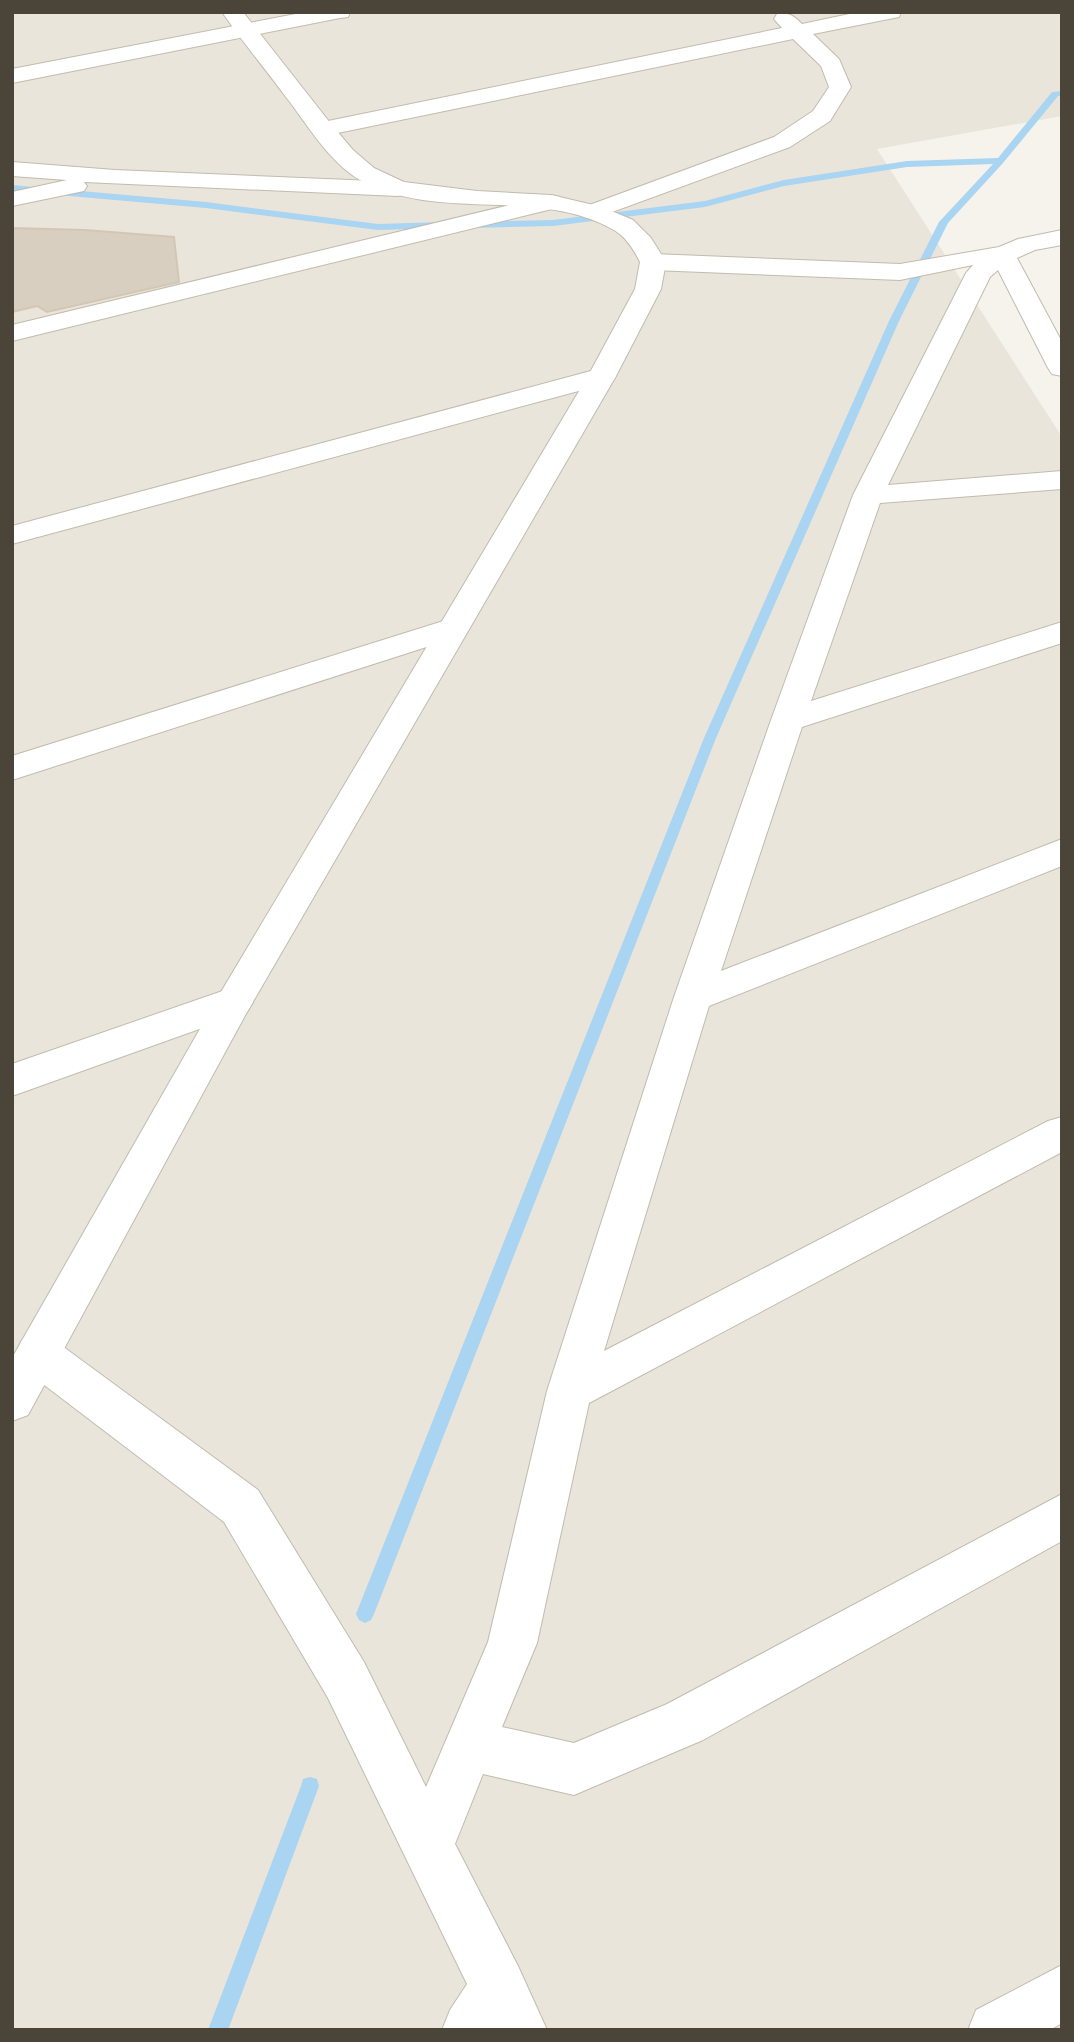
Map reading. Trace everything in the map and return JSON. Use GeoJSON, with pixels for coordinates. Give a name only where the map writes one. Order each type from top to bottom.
{"type":"FeatureCollection","features":[{"type":"Feature","properties":{"kind":"street"},"geometry":{"type":"LineString","coordinates":[[12,76],[238,21],[340,12]]}},
{"type":"Feature","properties":{"kind":"street"},"geometry":{"type":"LineString","coordinates":[[593,212],[782,142],[822,116],[840,87],[831,64],[778,12]]}},
{"type":"Feature","properties":{"kind":"street"},"geometry":{"type":"LineString","coordinates":[[323,130],[891,12]]}},
{"type":"Feature","properties":{"kind":"street"},"geometry":{"type":"LineString","coordinates":[[238,21],[345,155],[366,173],[398,189]]}},
{"type":"Feature","properties":{"kind":"street"},"geometry":{"type":"LineString","coordinates":[[12,169],[115,177],[398,189],[477,198],[551,202],[593,212],[624,225],[642,243],[653,262],[648,289],[603,376],[234,1002],[12,1401]]}},
{"type":"Feature","properties":{"kind":"street"},"geometry":{"type":"LineString","coordinates":[[12,200],[115,177]]}},
{"type":"Feature","properties":{"kind":"street"},"geometry":{"type":"LineString","coordinates":[[12,333],[551,202]]}},
{"type":"Feature","properties":{"kind":"street"},"geometry":{"type":"LineString","coordinates":[[428,1845],[512,1643],[569,1391],[694,997],[868,495],[979,273],[1002,254],[1027,243],[1062,237]]}},
{"type":"Feature","properties":{"kind":"street"},"geometry":{"type":"LineString","coordinates":[[653,262],[900,272],[930,268],[979,255],[1002,254]]}},
{"type":"Feature","properties":{"kind":"street"},"geometry":{"type":"LineString","coordinates":[[1002,254],[1062,368]]}},
{"type":"Feature","properties":{"kind":"street"},"geometry":{"type":"LineString","coordinates":[[12,534],[603,376]]}},
{"type":"Feature","properties":{"kind":"street"},"geometry":{"type":"LineString","coordinates":[[868,495],[1062,480]]}},
{"type":"Feature","properties":{"kind":"street"},"geometry":{"type":"LineString","coordinates":[[12,768],[453,628]]}},
{"type":"Feature","properties":{"kind":"street"},"geometry":{"type":"LineString","coordinates":[[788,720],[1062,632]]}},
{"type":"Feature","properties":{"kind":"street"},"geometry":{"type":"LineString","coordinates":[[694,997],[1062,852]]}},
{"type":"Feature","properties":{"kind":"street"},"geometry":{"type":"LineString","coordinates":[[12,1080],[234,1002]]}},
{"type":"Feature","properties":{"kind":"street"},"geometry":{"type":"LineString","coordinates":[[569,1391],[1062,1133]]}},
{"type":"Feature","properties":{"kind":"street"},"geometry":{"type":"LineString","coordinates":[[38,1354],[241,1506],[346,1680],[509,2008],[470,2030]]}},
{"type":"Feature","properties":{"kind":"street"},"geometry":{"type":"LineString","coordinates":[[469,1745],[574,1769],[685,1722],[1062,1516]]}},
{"type":"Feature","properties":{"kind":"street"},"geometry":{"type":"LineString","coordinates":[[996,2030],[1062,1992]]}},
{"type":"Feature","properties":{"kind":"shaded area"},"geometry":{"type":"Polygon","coordinates":[[[12,12],[1062,12],[1062,116],[877,149],[1062,437],[1062,2030],[12,2030],[12,12]]]}},
{"type":"Feature","properties":{"kind":"building"},"geometry":{"type":"Polygon","coordinates":[[[12,228],[174,237],[179,282],[47,312],[37,306],[12,312],[12,228]]]}},
{"type":"Feature","properties":{"kind":"waterway"},"geometry":{"type":"LineString","coordinates":[[1000,161],[1055,94],[1062,93]]}},
{"type":"Feature","properties":{"kind":"waterway"},"geometry":{"type":"LineString","coordinates":[[365,1614],[710,738],[894,321],[944,222],[1000,161]]}},
{"type":"Feature","properties":{"kind":"waterway"},"geometry":{"type":"LineString","coordinates":[[470,225],[553,223],[705,204],[784,183],[907,164],[1000,161]]}},
{"type":"Feature","properties":{"kind":"waterway"},"geometry":{"type":"LineString","coordinates":[[12,188],[206,205],[378,227],[443,225]]}},
{"type":"Feature","properties":{"kind":"waterway"},"geometry":{"type":"LineString","coordinates":[[218,2030],[310,1786]]}}]}
